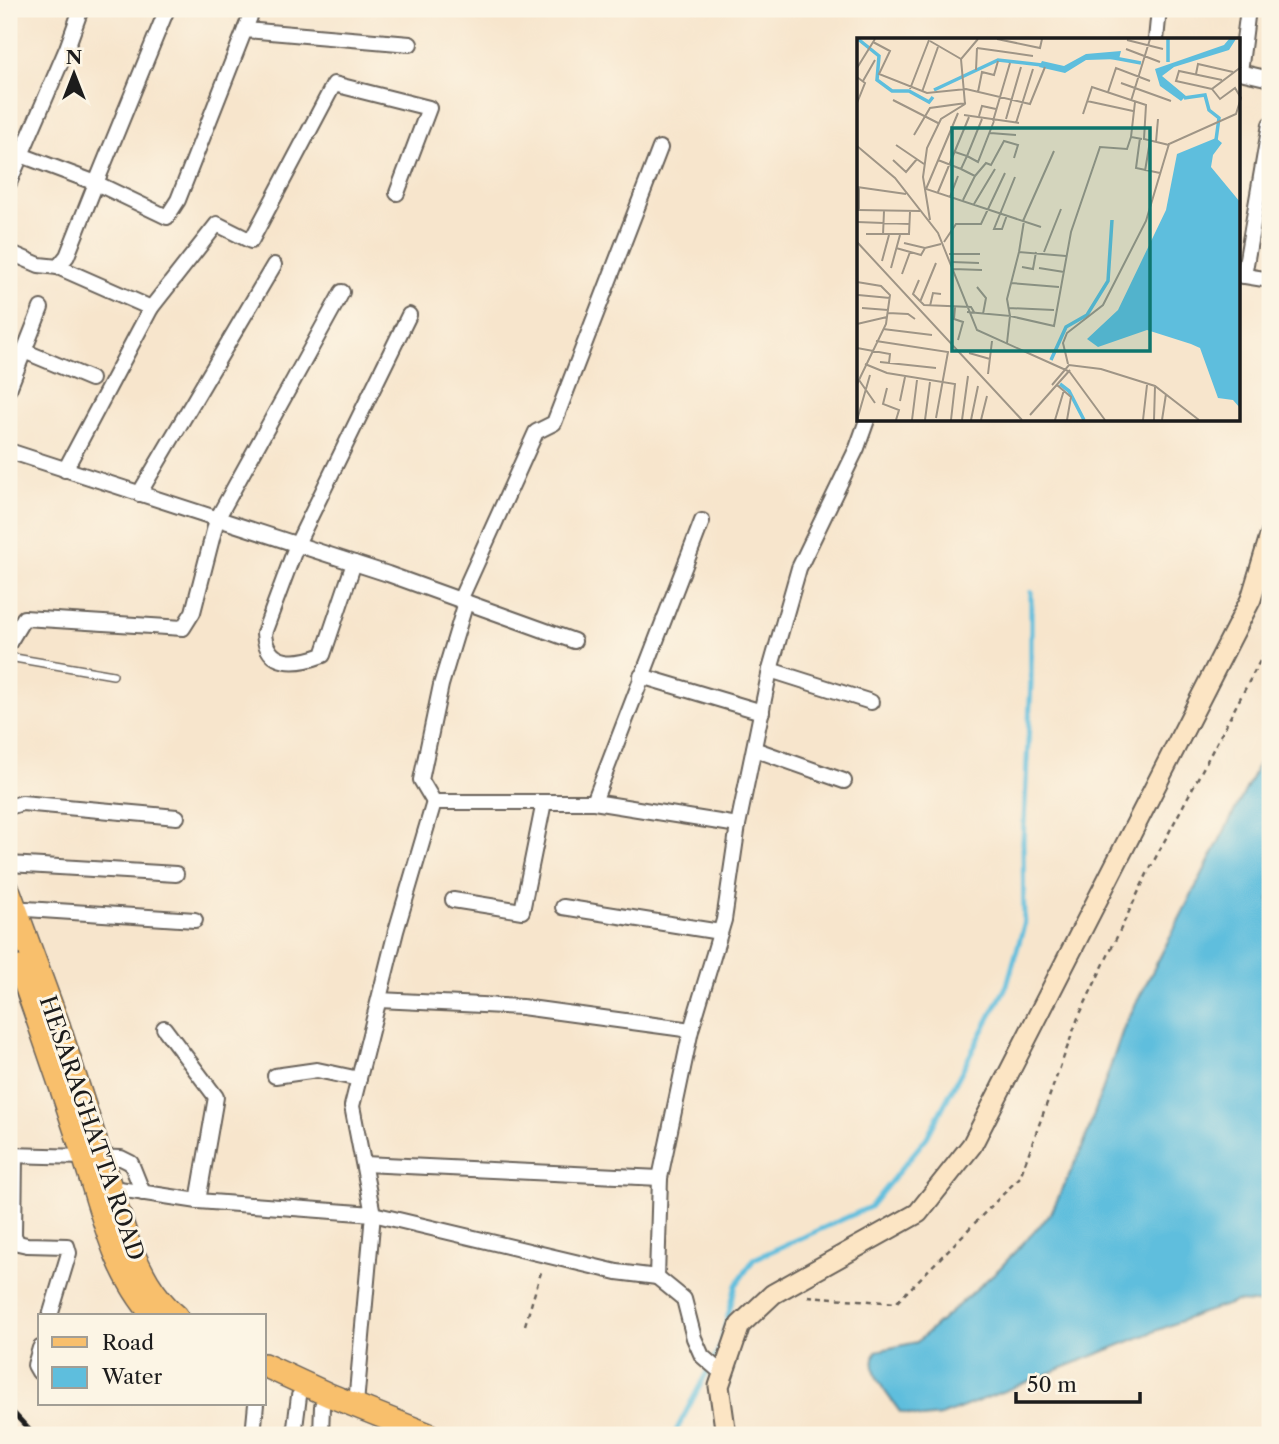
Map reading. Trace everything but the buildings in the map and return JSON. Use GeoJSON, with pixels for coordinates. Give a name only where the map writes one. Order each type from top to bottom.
{"type":"FeatureCollection","features":[{"type":"Feature","properties":{"kind":"main road","name":"HESARAGHATTA ROAD"},"geometry":{"type":"LineString","coordinates":[[10,902],[58,1025],[93,1156]]}},
{"type":"Feature","properties":{"kind":"main road"},"geometry":{"type":"LineString","coordinates":[[9,933],[93,1156],[124,1273],[140,1301],[152,1314]]}},
{"type":"Feature","properties":{"kind":"main road","name":"HESARAGHATTA ROAD"},"geometry":{"type":"LineString","coordinates":[[103,1187],[142,1274],[162,1305],[173,1314]]}},
{"type":"Feature","properties":{"kind":"main road"},"geometry":{"type":"LineString","coordinates":[[266,1366],[392,1435]]}},
{"type":"Feature","properties":{"kind":"main road"},"geometry":{"type":"LineString","coordinates":[[266,1382],[299,1396],[339,1405],[429,1435]]}},
{"type":"Feature","properties":{"kind":"street"},"geometry":{"type":"LineString","coordinates":[[9,183],[81,9]]}},
{"type":"Feature","properties":{"kind":"street"},"geometry":{"type":"LineString","coordinates":[[58,267],[67,256],[167,9]]}},
{"type":"Feature","properties":{"kind":"street"},"geometry":{"type":"LineString","coordinates":[[21,155],[96,183],[167,217],[178,200],[253,9]]}},
{"type":"Feature","properties":{"kind":"street"},"geometry":{"type":"LineString","coordinates":[[1156,38],[1159,9]]}},
{"type":"Feature","properties":{"kind":"street"},"geometry":{"type":"LineString","coordinates":[[1240,65],[1248,9]]}},
{"type":"Feature","properties":{"kind":"street"},"geometry":{"type":"LineString","coordinates":[[245,30],[410,44]]}},
{"type":"Feature","properties":{"kind":"street"},"geometry":{"type":"LineString","coordinates":[[1240,72],[1270,79]]}},
{"type":"Feature","properties":{"kind":"street"},"geometry":{"type":"LineString","coordinates":[[65,470],[150,308],[217,225],[251,242],[334,85],[429,108],[397,194]]}},
{"type":"Feature","properties":{"kind":"street"},"geometry":{"type":"LineString","coordinates":[[1270,124],[1241,276],[1270,280]]}},
{"type":"Feature","properties":{"kind":"street"},"geometry":{"type":"LineString","coordinates":[[321,1435],[339,1405],[373,1214],[352,1106],[396,931],[434,802],[421,780],[441,685],[463,601],[537,432],[554,423],[660,148]]}},
{"type":"Feature","properties":{"kind":"street"},"geometry":{"type":"LineString","coordinates":[[9,252],[39,265],[58,267],[150,308]]}},
{"type":"Feature","properties":{"kind":"street"},"geometry":{"type":"LineString","coordinates":[[139,494],[274,265]]}},
{"type":"Feature","properties":{"kind":"street"},"geometry":{"type":"LineString","coordinates":[[9,643],[24,618],[183,628],[194,612],[217,519],[342,292]]}},
{"type":"Feature","properties":{"kind":"street"},"geometry":{"type":"LineString","coordinates":[[9,389],[41,308]]}},
{"type":"Feature","properties":{"kind":"street"},"geometry":{"type":"LineString","coordinates":[[354,563],[323,655],[305,662],[284,662],[270,652],[264,643],[264,633],[297,544],[409,315]]}},
{"type":"Feature","properties":{"kind":"street"},"geometry":{"type":"LineString","coordinates":[[24,351],[91,379]]}},
{"type":"Feature","properties":{"kind":"street"},"geometry":{"type":"LineString","coordinates":[[657,1278],[660,1178],[691,1030],[720,932],[738,825],[770,670],[799,568],[857,448],[866,422]]}},
{"type":"Feature","properties":{"kind":"street"},"geometry":{"type":"LineString","coordinates":[[9,451],[354,563],[574,641]]}},
{"type":"Feature","properties":{"kind":"street"},"geometry":{"type":"LineString","coordinates":[[594,802],[702,521]]}},
{"type":"Feature","properties":{"kind":"street"},"geometry":{"type":"LineString","coordinates":[[726,1435],[719,1386],[720,1371],[740,1325],[773,1294],[918,1213],[972,1145],[1251,599],[1270,536]]}},
{"type":"Feature","properties":{"kind":"street"},"geometry":{"type":"LineString","coordinates":[[770,670],[872,702]]}},
{"type":"Feature","properties":{"kind":"street"},"geometry":{"type":"LineString","coordinates":[[641,676],[762,712]]}},
{"type":"Feature","properties":{"kind":"street"},"geometry":{"type":"LineString","coordinates":[[754,749],[844,781]]}},
{"type":"Feature","properties":{"kind":"street"},"geometry":{"type":"LineString","coordinates":[[434,802],[594,802],[738,825]]}},
{"type":"Feature","properties":{"kind":"street"},"geometry":{"type":"LineString","coordinates":[[453,900],[522,911],[544,802]]}},
{"type":"Feature","properties":{"kind":"street"},"geometry":{"type":"LineString","coordinates":[[9,807],[22,803],[177,817]]}},
{"type":"Feature","properties":{"kind":"street"},"geometry":{"type":"LineString","coordinates":[[9,864],[176,874]]}},
{"type":"Feature","properties":{"kind":"street"},"geometry":{"type":"LineString","coordinates":[[10,902],[195,920]]}},
{"type":"Feature","properties":{"kind":"street"},"geometry":{"type":"LineString","coordinates":[[562,907],[720,932]]}},
{"type":"Feature","properties":{"kind":"street"},"geometry":{"type":"LineString","coordinates":[[379,1000],[522,1007],[691,1030]]}},
{"type":"Feature","properties":{"kind":"street"},"geometry":{"type":"LineString","coordinates":[[164,1028],[216,1097],[198,1201]]}},
{"type":"Feature","properties":{"kind":"street"},"geometry":{"type":"LineString","coordinates":[[275,1076],[317,1070],[359,1079]]}},
{"type":"Feature","properties":{"kind":"street"},"geometry":{"type":"LineString","coordinates":[[51,1314],[69,1253],[67,1246],[18,1243],[14,1236],[12,1155],[121,1158],[131,1163],[143,1192]]}},
{"type":"Feature","properties":{"kind":"street"},"geometry":{"type":"LineString","coordinates":[[363,1164],[660,1178]]}},
{"type":"Feature","properties":{"kind":"street"},"geometry":{"type":"LineString","coordinates":[[103,1187],[198,1201],[373,1214],[617,1272],[657,1278],[684,1299],[694,1338],[705,1359],[720,1371]]}},
{"type":"Feature","properties":{"kind":"street"},"geometry":{"type":"LineString","coordinates":[[294,1435],[299,1396]]}},
{"type":"Feature","properties":{"kind":"street"},"geometry":{"type":"LineString","coordinates":[[253,1435],[256,1406]]}},
{"type":"Feature","properties":{"kind":"lane"},"geometry":{"type":"LineString","coordinates":[[9,657],[113,675]]}},
{"type":"Feature","properties":{"kind":"path"},"geometry":{"type":"LineString","coordinates":[[773,1294],[896,1303],[1020,1177],[1078,1018],[1148,872],[1270,642]]}},
{"type":"Feature","properties":{"kind":"path"},"geometry":{"type":"LineString","coordinates":[[525,1325],[546,1256]]}},
{"type":"Feature","properties":{"kind":"water"},"geometry":{"type":"Polygon","coordinates":[[[1270,742],[1270,1304],[1236,1302],[1196,1315],[941,1416],[922,1418],[900,1412],[876,1375],[876,1351],[917,1342],[1000,1268],[1051,1213],[1083,1146],[1124,1027],[1270,742]]]}},
{"type":"Feature","properties":{"kind":"waterway"},"geometry":{"type":"LineString","coordinates":[[674,1435],[720,1347],[736,1285],[754,1259],[870,1207],[927,1137],[1007,985],[1024,925],[1023,842],[1031,683],[1031,592]]}},
{"type":"Feature","properties":{"kind":"railway"},"geometry":{"type":"LineString","coordinates":[[9,1408],[34,1435]]}},
{"type":"Feature","properties":{"kind":"railway"},"geometry":{"type":"LineString","coordinates":[[9,1428],[16,1435]]}}]}
